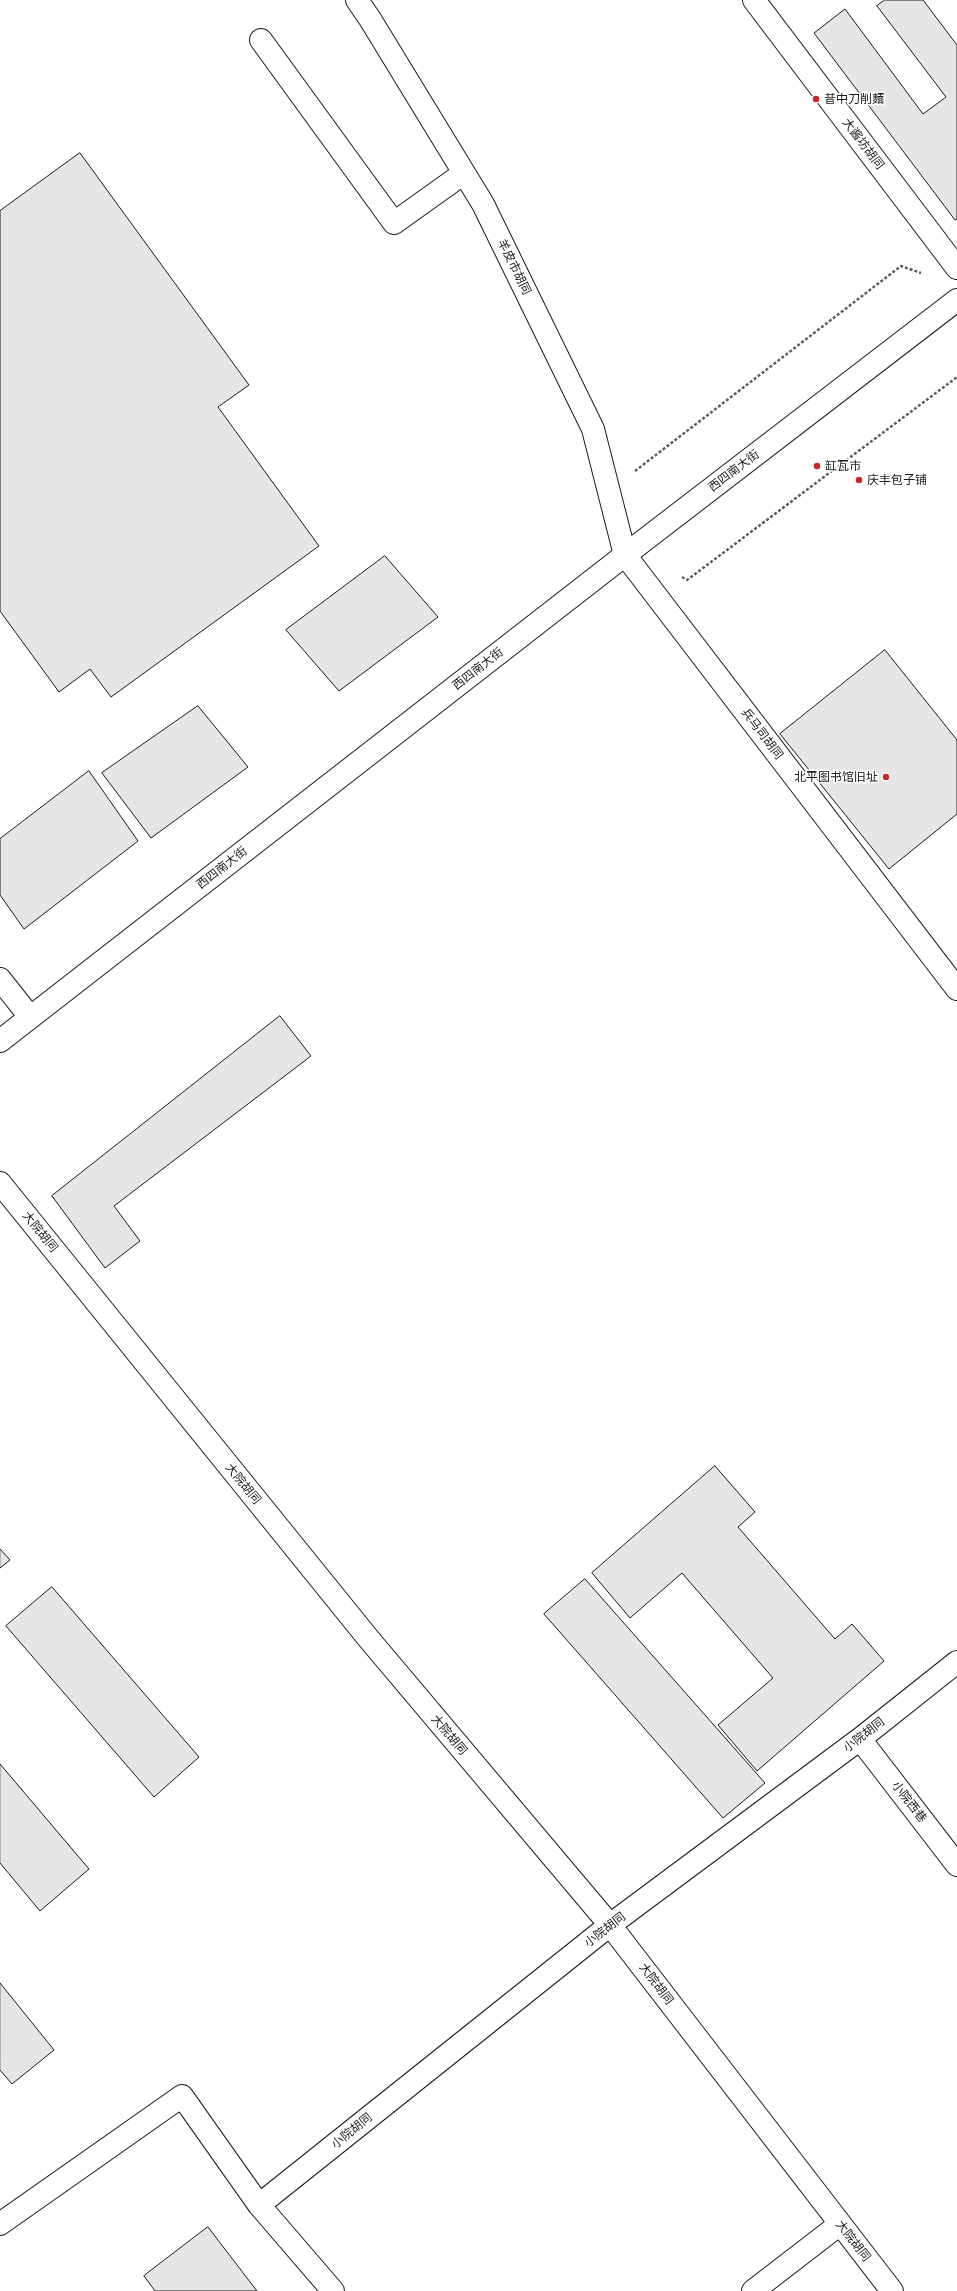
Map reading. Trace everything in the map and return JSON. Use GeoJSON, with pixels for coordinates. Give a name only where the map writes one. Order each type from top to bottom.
{"type":"FeatureCollection","features":[{"type":"Feature","properties":{"kind":"main road","name":"羊皮市胡同"},"geometry":{"type":"LineString","coordinates":[[357,0],[483,204],[593,429],[625,555]]}},
{"type":"Feature","properties":{"kind":"main road","name":"大酱坊胡同"},"geometry":{"type":"LineString","coordinates":[[754,0],[957,268]]}},
{"type":"Feature","properties":{"kind":"main road"},"geometry":{"type":"LineString","coordinates":[[261,40],[394,224],[464,173]]}},
{"type":"Feature","properties":{"kind":"main road","name":"西四南大街"},"geometry":{"type":"LineString","coordinates":[[0,1041],[625,555],[957,300]]}},
{"type":"Feature","properties":{"kind":"main road","name":"兵马司胡同"},"geometry":{"type":"LineString","coordinates":[[625,555],[957,989]]}},
{"type":"Feature","properties":{"kind":"main road"},"geometry":{"type":"LineString","coordinates":[[0,979],[30,1017]]}},
{"type":"Feature","properties":{"kind":"main road","name":"大院胡同"},"geometry":{"type":"LineString","coordinates":[[0,1183],[368,1638],[610,1925],[892,2291]]}},
{"type":"Feature","properties":{"kind":"main road","name":"小院胡同"},"geometry":{"type":"LineString","coordinates":[[259,2205],[610,1925],[860,1739],[957,1662]]}},
{"type":"Feature","properties":{"kind":"main road","name":"小院西巷"},"geometry":{"type":"LineString","coordinates":[[860,1739],[957,1865]]}},
{"type":"Feature","properties":{"kind":"main road"},"geometry":{"type":"LineString","coordinates":[[0,2224],[182,2096],[259,2205],[333,2291]]}},
{"type":"Feature","properties":{"kind":"main road"},"geometry":{"type":"LineString","coordinates":[[753,2291],[840,2224]]}},
{"type":"Feature","properties":{"kind":"path"},"geometry":{"type":"LineString","coordinates":[[631,473],[901,266],[922,273]]}},
{"type":"Feature","properties":{"kind":"path"},"geometry":{"type":"LineString","coordinates":[[680,577],[687,580],[957,377]]}},
{"type":"Feature","properties":{"kind":"building"},"geometry":{"type":"Polygon","coordinates":[[[885,0],[923,0],[957,45],[957,219],[955,220],[814,33],[845,9],[923,114],[946,97],[877,6],[885,0]]]}},
{"type":"Feature","properties":{"kind":"building"},"geometry":{"type":"Polygon","coordinates":[[[80,153],[249,385],[218,407],[319,546],[111,697],[90,669],[59,692],[0,611],[0,211],[80,153]]]}},
{"type":"Feature","properties":{"kind":"building"},"geometry":{"type":"Polygon","coordinates":[[[385,556],[438,617],[339,691],[286,630],[385,556]]]}},
{"type":"Feature","properties":{"kind":"building","name":"北平图书馆旧址"},"geometry":{"type":"Polygon","coordinates":[[[885,650],[957,740],[957,814],[889,869],[780,734],[885,650]]]}},
{"type":"Feature","properties":{"kind":"building"},"geometry":{"type":"Polygon","coordinates":[[[198,706],[248,767],[151,838],[102,773],[198,706]]]}},
{"type":"Feature","properties":{"kind":"building"},"geometry":{"type":"Polygon","coordinates":[[[89,771],[138,841],[24,929],[0,895],[0,839],[89,771]]]}},
{"type":"Feature","properties":{"kind":"building"},"geometry":{"type":"Polygon","coordinates":[[[280,1016],[311,1056],[114,1206],[140,1241],[105,1268],[52,1196],[280,1016]]]}},
{"type":"Feature","properties":{"kind":"building"},"geometry":{"type":"Polygon","coordinates":[[[715,1466],[755,1512],[738,1527],[835,1639],[852,1624],[884,1661],[757,1771],[718,1725],[773,1678],[682,1573],[630,1618],[592,1573],[715,1466]]]}},
{"type":"Feature","properties":{"kind":"building"},"geometry":{"type":"Polygon","coordinates":[[[0,1549],[10,1560],[0,1568],[0,1549]]]}},
{"type":"Feature","properties":{"kind":"building"},"geometry":{"type":"Polygon","coordinates":[[[585,1579],[765,1783],[723,1818],[544,1614],[585,1579]]]}},
{"type":"Feature","properties":{"kind":"building"},"geometry":{"type":"Polygon","coordinates":[[[52,1587],[199,1757],[154,1797],[6,1626],[52,1587]]]}},
{"type":"Feature","properties":{"kind":"building"},"geometry":{"type":"Polygon","coordinates":[[[0,1764],[89,1869],[40,1911],[0,1863],[0,1764]]]}},
{"type":"Feature","properties":{"kind":"building"},"geometry":{"type":"Polygon","coordinates":[[[0,1983],[54,2050],[12,2084],[0,2070],[0,1983]]]}},
{"type":"Feature","properties":{"kind":"building"},"geometry":{"type":"Polygon","coordinates":[[[208,2227],[257,2291],[155,2291],[144,2276],[208,2227]]]}},
{"type":"Feature","properties":{"kind":"place","name":"昔中刀削麵"},"geometry":{"type":"Point","coordinates":[816,99]}},
{"type":"Feature","properties":{"kind":"place","name":"缸瓦市"},"geometry":{"type":"Point","coordinates":[817,466]}},
{"type":"Feature","properties":{"kind":"place","name":"庆丰包子铺"},"geometry":{"type":"Point","coordinates":[859,480]}},
{"type":"Feature","properties":{"kind":"place","name":"北平图书馆旧址"},"geometry":{"type":"Point","coordinates":[886,777]}}]}
